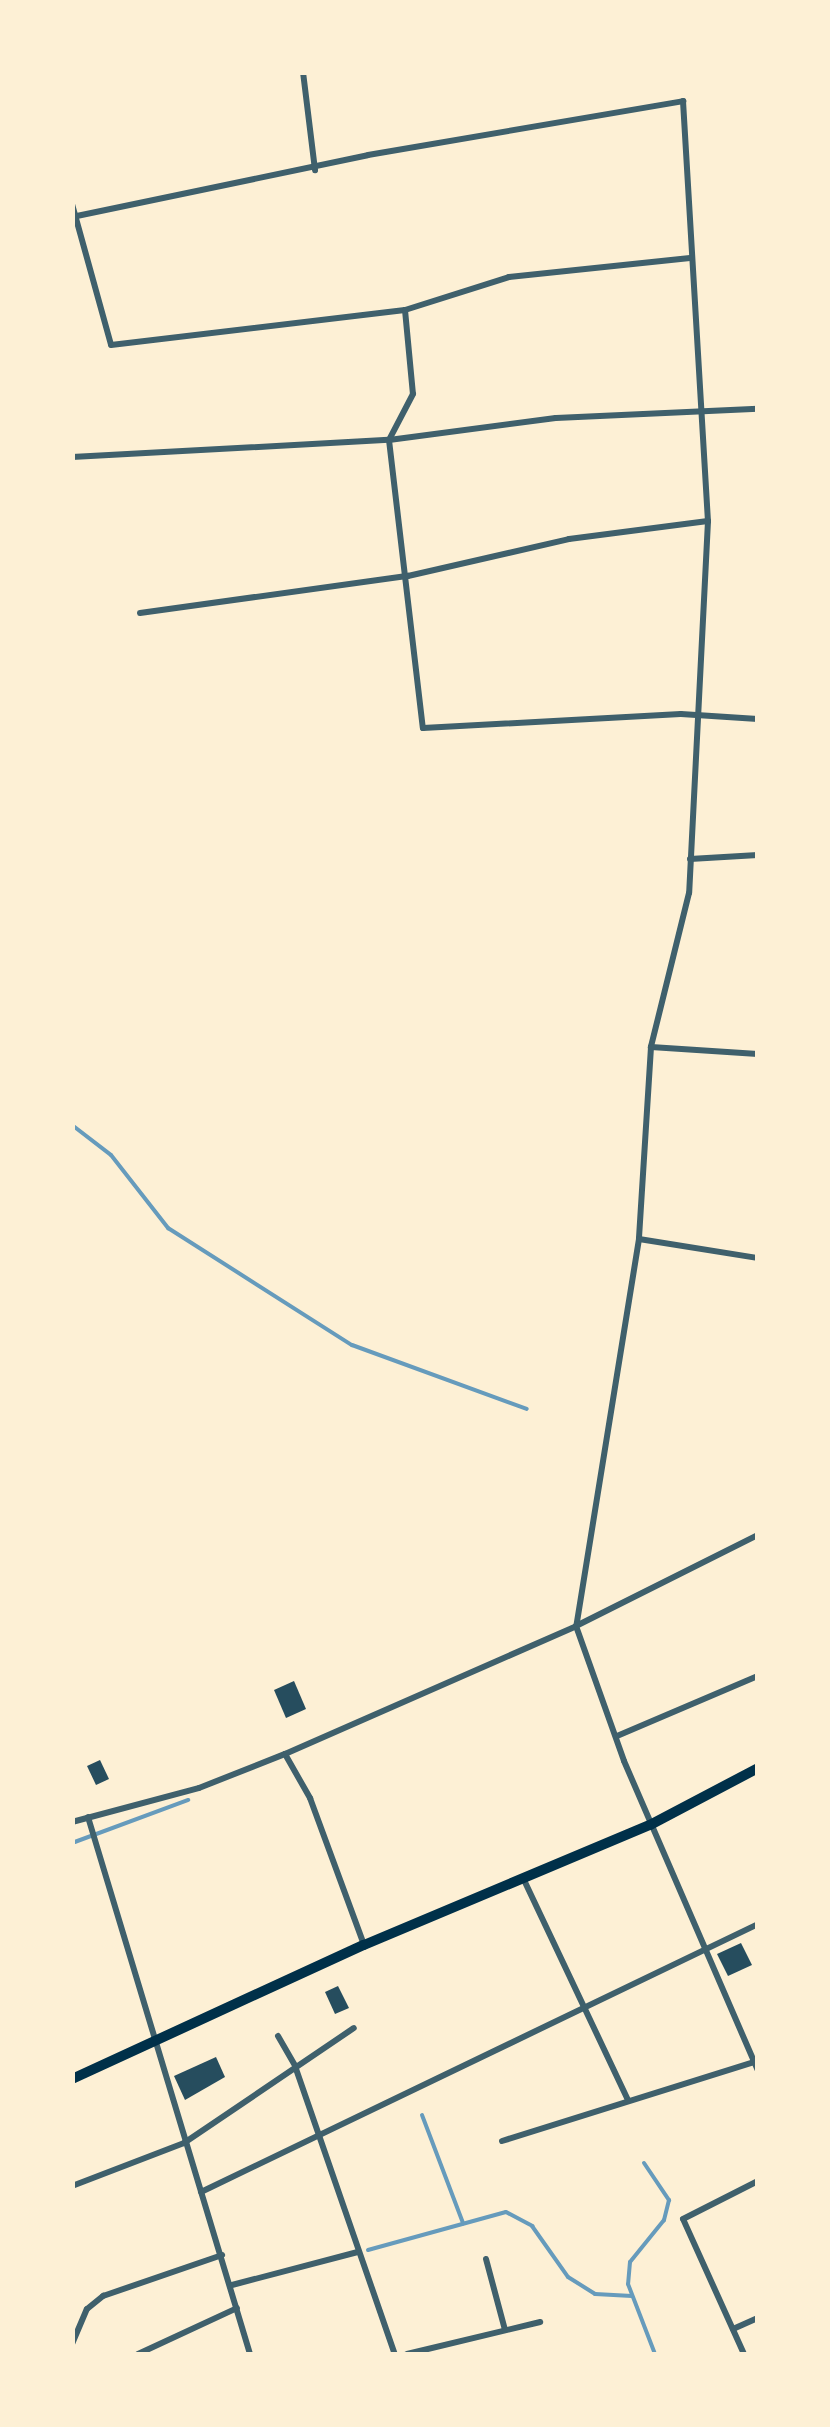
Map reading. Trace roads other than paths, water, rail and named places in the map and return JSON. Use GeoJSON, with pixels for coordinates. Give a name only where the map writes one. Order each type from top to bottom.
{"type":"FeatureCollection","features":[{"type":"Feature","properties":{"kind":"highway"},"geometry":{"type":"LineString","coordinates":[[72,2078],[364,1945],[650,1825],[758,1768]]}},
{"type":"Feature","properties":{"kind":"street"},"geometry":{"type":"LineString","coordinates":[[303,72],[315,170]]}},
{"type":"Feature","properties":{"kind":"street"},"geometry":{"type":"LineString","coordinates":[[74,216],[683,101],[708,520],[689,893],[651,1047],[639,1239],[576,1626],[650,1825],[757,2064],[502,2141]]}},
{"type":"Feature","properties":{"kind":"street"},"geometry":{"type":"LineString","coordinates":[[72,204],[111,344],[405,310],[508,278],[690,258]]}},
{"type":"Feature","properties":{"kind":"street"},"geometry":{"type":"LineString","coordinates":[[405,310],[413,394],[389,440],[423,728],[697,714],[758,720]]}},
{"type":"Feature","properties":{"kind":"street"},"geometry":{"type":"LineString","coordinates":[[72,456],[389,440],[556,418],[758,409]]}},
{"type":"Feature","properties":{"kind":"street"},"geometry":{"type":"LineString","coordinates":[[140,613],[408,576],[551,542],[708,520]]}},
{"type":"Feature","properties":{"kind":"street"},"geometry":{"type":"LineString","coordinates":[[690,859],[758,856]]}},
{"type":"Feature","properties":{"kind":"street"},"geometry":{"type":"LineString","coordinates":[[651,1047],[758,1054]]}},
{"type":"Feature","properties":{"kind":"street"},"geometry":{"type":"LineString","coordinates":[[639,1239],[758,1258]]}},
{"type":"Feature","properties":{"kind":"street"},"geometry":{"type":"LineString","coordinates":[[72,1822],[199,1788],[285,1754],[576,1626],[758,1535]]}},
{"type":"Feature","properties":{"kind":"street"},"geometry":{"type":"LineString","coordinates":[[617,1736],[758,1676]]}},
{"type":"Feature","properties":{"kind":"street"},"geometry":{"type":"LineString","coordinates":[[285,1754],[310,1798],[364,1945]]}},
{"type":"Feature","properties":{"kind":"street"},"geometry":{"type":"LineString","coordinates":[[88,1817],[250,2354]]}},
{"type":"Feature","properties":{"kind":"street"},"geometry":{"type":"LineString","coordinates":[[524,1880],[579,2008],[628,2100]]}},
{"type":"Feature","properties":{"kind":"street"},"geometry":{"type":"LineString","coordinates":[[201,2192],[758,1924]]}},
{"type":"Feature","properties":{"kind":"street"},"geometry":{"type":"LineString","coordinates":[[72,2186],[184,2143],[354,2028]]}},
{"type":"Feature","properties":{"kind":"street"},"geometry":{"type":"LineString","coordinates":[[278,2036],[295,2066],[395,2354]]}},
{"type":"Feature","properties":{"kind":"street"},"geometry":{"type":"LineString","coordinates":[[744,2354],[683,2219],[758,2180]]}},
{"type":"Feature","properties":{"kind":"street"},"geometry":{"type":"LineString","coordinates":[[232,2285],[358,2252]]}},
{"type":"Feature","properties":{"kind":"street"},"geometry":{"type":"LineString","coordinates":[[72,2344],[87,2309],[103,2296],[222,2255]]}},
{"type":"Feature","properties":{"kind":"street"},"geometry":{"type":"LineString","coordinates":[[486,2259],[505,2330]]}},
{"type":"Feature","properties":{"kind":"street"},"geometry":{"type":"LineString","coordinates":[[138,2354],[237,2308]]}},
{"type":"Feature","properties":{"kind":"street"},"geometry":{"type":"LineString","coordinates":[[733,2329],[758,2318]]}},
{"type":"Feature","properties":{"kind":"street"},"geometry":{"type":"LineString","coordinates":[[407,2354],[540,2322]]}},
{"type":"Feature","properties":{"kind":"waterway"},"geometry":{"type":"LineString","coordinates":[[72,1125],[111,1155],[168,1228],[352,1345],[527,1409]]}},
{"type":"Feature","properties":{"kind":"waterway"},"geometry":{"type":"LineString","coordinates":[[72,1843],[188,1800]]}},
{"type":"Feature","properties":{"kind":"waterway"},"geometry":{"type":"LineString","coordinates":[[422,2115],[463,2223]]}},
{"type":"Feature","properties":{"kind":"waterway"},"geometry":{"type":"LineString","coordinates":[[644,2163],[669,2200],[664,2220],[630,2262],[628,2284],[655,2354]]}},
{"type":"Feature","properties":{"kind":"waterway"},"geometry":{"type":"LineString","coordinates":[[368,2250],[506,2212],[532,2226],[568,2277],[595,2294],[632,2296]]}}]}
